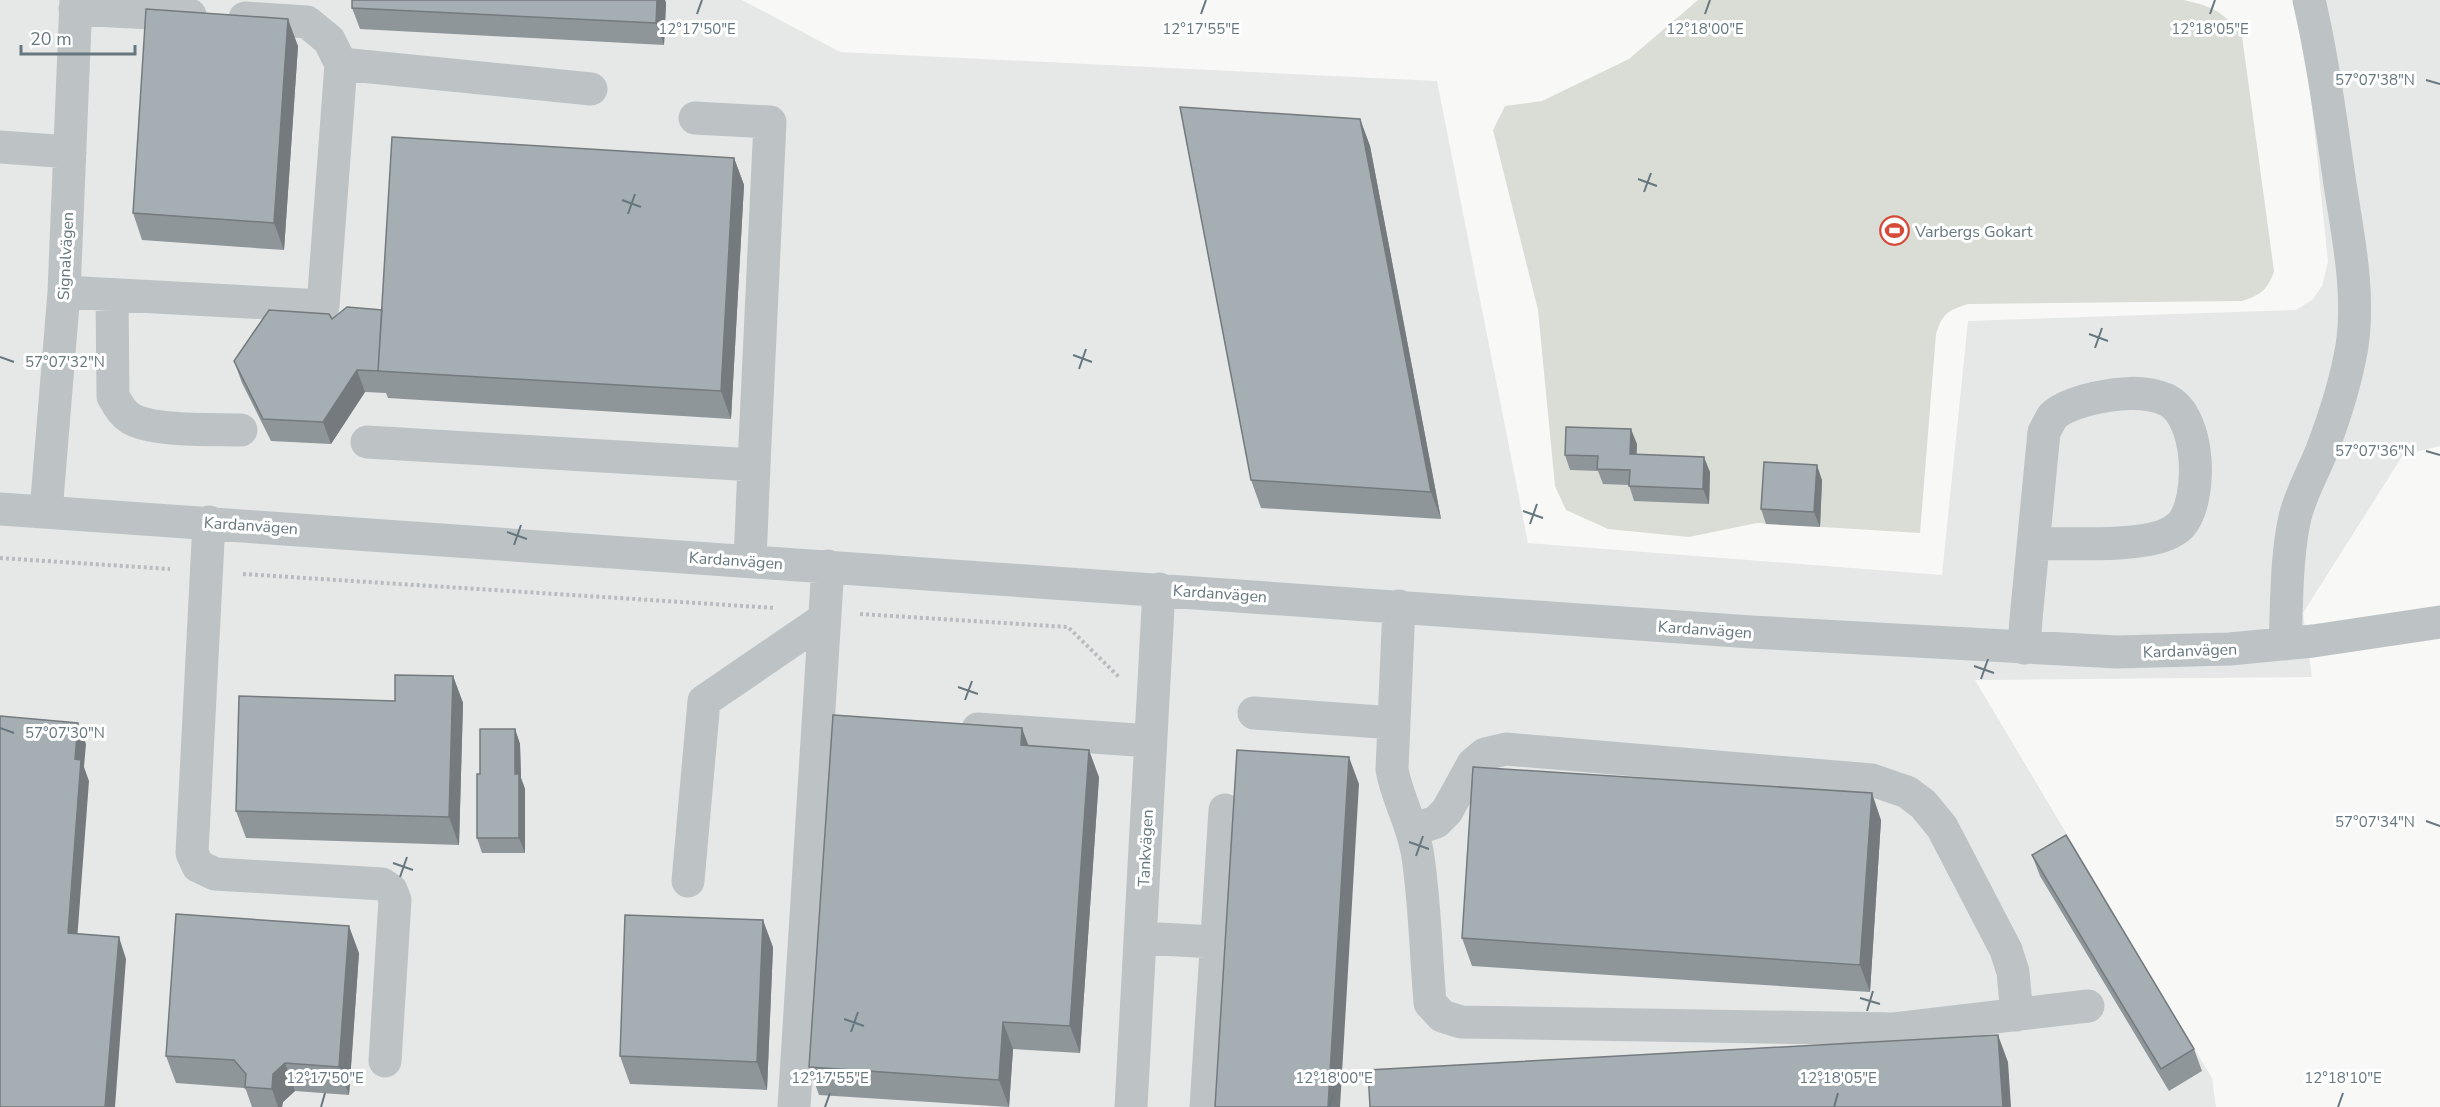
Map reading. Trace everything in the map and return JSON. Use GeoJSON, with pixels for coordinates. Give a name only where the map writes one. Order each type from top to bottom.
{"type":"FeatureCollection","features":[{"type":"Feature","properties":{"kind":"street"},"geometry":{"type":"LineString","coordinates":[[2285,644],[2290,554],[2295,518],[2304,487],[2321,453],[2342,390],[2352,345],[2355,310],[2350,254],[2309,0]]}},
{"type":"Feature","properties":{"kind":"street"},"geometry":{"type":"LineString","coordinates":[[64,292],[323,306],[341,64],[329,40],[307,22],[76,4]]}},
{"type":"Feature","properties":{"kind":"street","name":"Signalvägen"},"geometry":{"type":"LineString","coordinates":[[46,512],[64,292],[76,4]]}},
{"type":"Feature","properties":{"kind":"street"},"geometry":{"type":"LineString","coordinates":[[341,64],[591,89]]}},
{"type":"Feature","properties":{"kind":"street"},"geometry":{"type":"LineString","coordinates":[[695,118],[770,122],[750,561]]}},
{"type":"Feature","properties":{"kind":"street"},"geometry":{"type":"LineString","coordinates":[[0,147],[70,152]]}},
{"type":"Feature","properties":{"kind":"street"},"geometry":{"type":"LineString","coordinates":[[112,295],[113,396],[128,418],[146,425],[241,430]]}},
{"type":"Feature","properties":{"kind":"street"},"geometry":{"type":"LineString","coordinates":[[2024,648],[2044,432],[2054,415],[2078,402],[2114,394],[2147,394],[2169,401],[2184,416],[2191,435],[2195,466],[2195,493],[2189,511],[2180,526],[2165,535],[2144,541],[2034,544]]}},
{"type":"Feature","properties":{"kind":"street"},"geometry":{"type":"LineString","coordinates":[[367,442],[754,465]]}},
{"type":"Feature","properties":{"kind":"street","name":"Kardanvägen"},"geometry":{"type":"LineString","coordinates":[[0,509],[1751,632],[2024,648],[2128,652],[2230,649],[2285,644],[2440,622]]}},
{"type":"Feature","properties":{"kind":"street"},"geometry":{"type":"LineString","coordinates":[[209,522],[192,853],[198,866],[215,874],[382,884],[391,890],[395,900],[385,1061]]}},
{"type":"Feature","properties":{"kind":"street"},"geometry":{"type":"LineString","coordinates":[[794,1107],[828,566]]}},
{"type":"Feature","properties":{"kind":"street","name":"Tankvägen"},"geometry":{"type":"LineString","coordinates":[[1131,1107],[1159,589]]}},
{"type":"Feature","properties":{"kind":"street"},"geometry":{"type":"LineString","coordinates":[[1399,606],[1392,769],[1395,788],[1412,830],[1418,856],[1430,1003],[1442,1016],[1461,1022],[1894,1029],[2088,1006]]}},
{"type":"Feature","properties":{"kind":"street"},"geometry":{"type":"LineString","coordinates":[[688,881],[704,701],[825,615]]}},
{"type":"Feature","properties":{"kind":"street"},"geometry":{"type":"LineString","coordinates":[[1254,713],[1394,723]]}},
{"type":"Feature","properties":{"kind":"street"},"geometry":{"type":"LineString","coordinates":[[948,727],[1150,741]]}},
{"type":"Feature","properties":{"kind":"street"},"geometry":{"type":"LineString","coordinates":[[1412,830],[1436,822],[1447,811],[1473,764],[1485,754],[1506,748],[1872,780],[1907,792],[1923,804],[1942,827],[2006,950],[2013,972],[2017,1015]]}},
{"type":"Feature","properties":{"kind":"street"},"geometry":{"type":"LineString","coordinates":[[1206,1107],[1225,810]]}},
{"type":"Feature","properties":{"kind":"street"},"geometry":{"type":"LineString","coordinates":[[1140,938],[1216,942]]}},
{"type":"Feature","properties":{"kind":"path"},"geometry":{"type":"LineString","coordinates":[[0,558],[825,615],[1068,627],[1117,677],[1153,679]]}},
{"type":"Feature","properties":{"kind":"shaded area"},"geometry":{"type":"Polygon","coordinates":[[[0,0],[742,0],[840,52],[1437,81],[1528,543],[1942,575],[1968,321],[2296,310],[2312,300],[2322,286],[2328,262],[2301,0],[2440,0],[2440,446],[2403,455],[2303,613],[2312,677],[1975,680],[2212,1078],[2216,1107],[0,1107],[0,0]]]}},
{"type":"Feature","properties":{"kind":"shaded area","name":"Varbergs Gokart"},"geometry":{"type":"Polygon","coordinates":[[[1698,0],[2183,0],[2217,11],[2242,36],[2274,271],[2272,277],[2262,291],[2242,301],[1968,304],[1947,314],[1941,321],[1936,334],[1920,533],[1757,523],[1689,537],[1608,529],[1566,510],[1555,486],[1538,310],[1493,130],[1505,106],[1542,101],[1629,59],[1698,0]]]}},
{"type":"Feature","properties":{"kind":"building"},"geometry":{"type":"Polygon","coordinates":[[[352,0],[657,0],[656,23],[352,8],[352,0]]]}},
{"type":"Feature","properties":{"kind":"building"},"geometry":{"type":"Polygon","coordinates":[[[146,9],[288,19],[274,223],[133,213],[146,9]]]}},
{"type":"Feature","properties":{"kind":"building"},"geometry":{"type":"Polygon","coordinates":[[[1180,107],[1360,119],[1431,492],[1251,480],[1180,107]]]}},
{"type":"Feature","properties":{"kind":"building"},"geometry":{"type":"Polygon","coordinates":[[[392,137],[734,158],[721,391],[378,371],[392,137]]]}},
{"type":"Feature","properties":{"kind":"building"},"geometry":{"type":"Polygon","coordinates":[[[347,307],[382,310],[378,371],[357,370],[323,422],[263,419],[234,361],[269,310],[329,314],[332,319],[347,307]]]}},
{"type":"Feature","properties":{"kind":"building"},"geometry":{"type":"Polygon","coordinates":[[[1566,427],[1631,429],[1630,454],[1704,457],[1703,489],[1629,486],[1630,470],[1597,469],[1598,456],[1565,455],[1566,427]]]}},
{"type":"Feature","properties":{"kind":"building"},"geometry":{"type":"Polygon","coordinates":[[[1764,462],[1817,465],[1814,512],[1761,509],[1764,462]]]}},
{"type":"Feature","properties":{"kind":"building"},"geometry":{"type":"Polygon","coordinates":[[[395,675],[453,676],[449,817],[236,811],[239,696],[395,701],[395,675]]]}},
{"type":"Feature","properties":{"kind":"building"},"geometry":{"type":"Polygon","coordinates":[[[833,715],[1022,728],[1021,745],[1089,750],[1070,1026],[1003,1022],[999,1080],[809,1067],[833,715]]]}},
{"type":"Feature","properties":{"kind":"building"},"geometry":{"type":"Polygon","coordinates":[[[0,716],[78,723],[75,759],[81,760],[68,933],[119,937],[105,1107],[0,1107],[0,716]]]}},
{"type":"Feature","properties":{"kind":"building"},"geometry":{"type":"Polygon","coordinates":[[[480,729],[515,729],[515,774],[519,774],[519,838],[477,838],[480,729]]]}},
{"type":"Feature","properties":{"kind":"building"},"geometry":{"type":"Polygon","coordinates":[[[1237,750],[1349,757],[1328,1107],[1215,1107],[1237,750]]]}},
{"type":"Feature","properties":{"kind":"building"},"geometry":{"type":"Polygon","coordinates":[[[1473,767],[1872,793],[1860,965],[1462,938],[1473,767]]]}},
{"type":"Feature","properties":{"kind":"building"},"geometry":{"type":"Polygon","coordinates":[[[2066,835],[2194,1049],[2161,1069],[2032,855],[2066,835]]]}},
{"type":"Feature","properties":{"kind":"building"},"geometry":{"type":"Polygon","coordinates":[[[176,914],[349,926],[339,1067],[285,1063],[273,1074],[272,1089],[245,1087],[246,1074],[234,1060],[166,1056],[176,914]]]}},
{"type":"Feature","properties":{"kind":"building"},"geometry":{"type":"Polygon","coordinates":[[[625,915],[763,920],[757,1062],[620,1056],[625,915]]]}},
{"type":"Feature","properties":{"kind":"building"},"geometry":{"type":"Polygon","coordinates":[[[1998,1035],[2003,1107],[1370,1107],[1368,1070],[1998,1035]]]}},
{"type":"Feature","properties":{"kind":"place","name":"Varbergs Gokart"},"geometry":{"type":"Point","coordinates":[1894,231]}}]}
